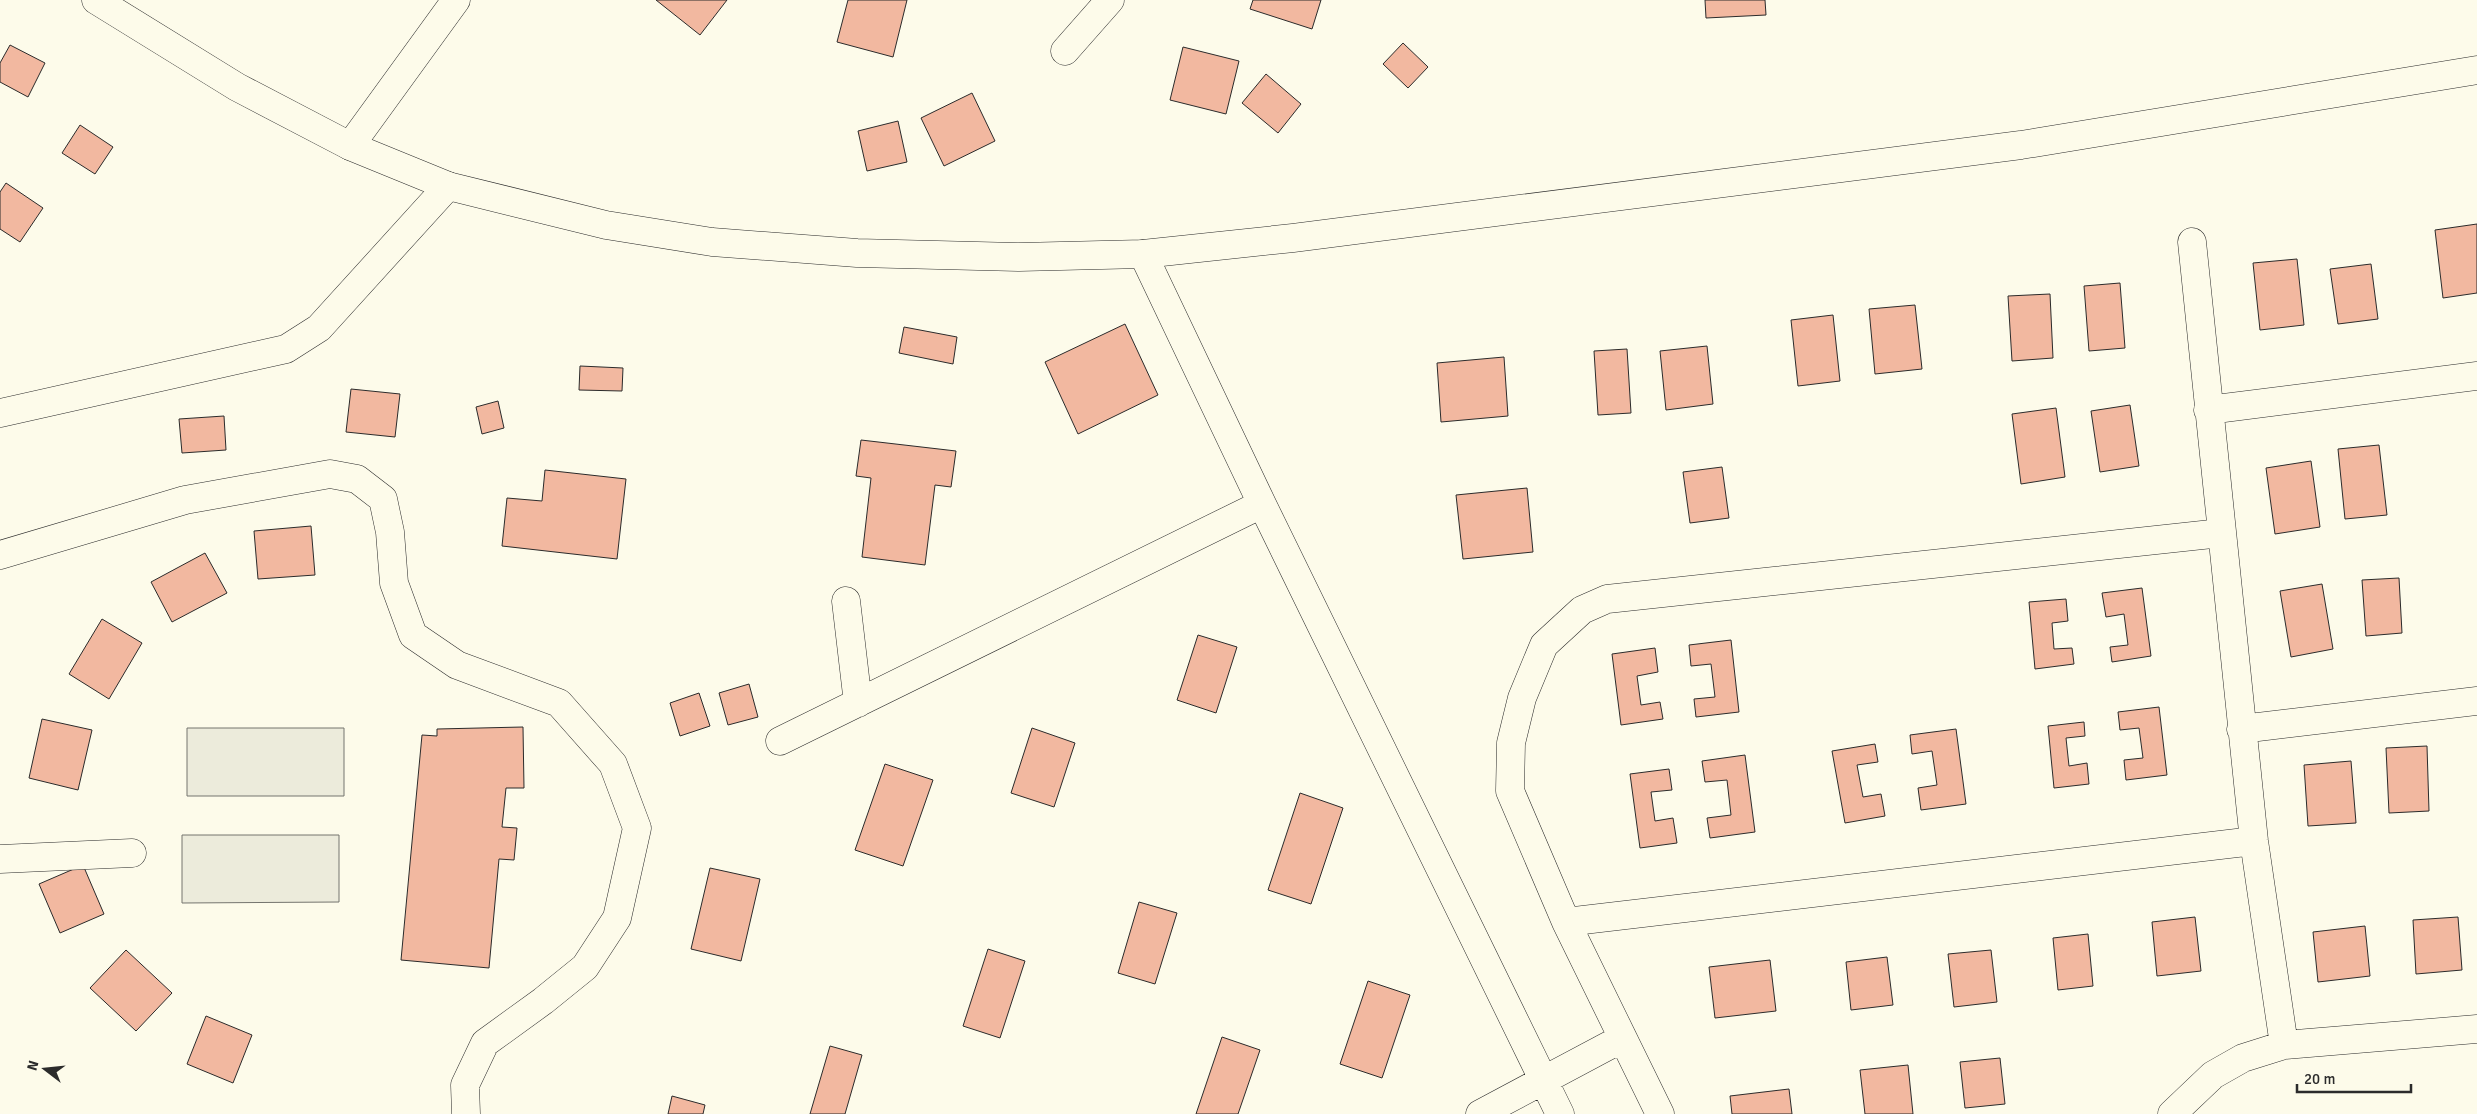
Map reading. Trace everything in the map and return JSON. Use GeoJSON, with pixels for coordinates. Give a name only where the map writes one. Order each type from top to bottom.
{"type":"FeatureCollection","features":[{"type":"Feature","properties":{"kind":"street"},"geometry":{"type":"LineString","coordinates":[[96,0],[236,87],[350,146],[448,186],[606,225],[712,242],[857,253],[1019,257],[1144,254],[1293,238],[2021,145],[2477,70]]}},
{"type":"Feature","properties":{"kind":"street"},"geometry":{"type":"LineString","coordinates":[[350,146],[456,0]]}},
{"type":"Feature","properties":{"kind":"street"},"geometry":{"type":"LineString","coordinates":[[1065,51],[1110,0]]}},
{"type":"Feature","properties":{"kind":"street"},"geometry":{"type":"LineString","coordinates":[[0,413],[286,349],[319,328],[448,186]]}},
{"type":"Feature","properties":{"kind":"street"},"geometry":{"type":"LineString","coordinates":[[2192,242],[2241,729],[2254,841],[2284,1045]]}},
{"type":"Feature","properties":{"kind":"street"},"geometry":{"type":"LineString","coordinates":[[1144,254],[1262,504],[1560,1114]]}},
{"type":"Feature","properties":{"kind":"street"},"geometry":{"type":"LineString","coordinates":[[2208,410],[2477,376]]}},
{"type":"Feature","properties":{"kind":"street"},"geometry":{"type":"LineString","coordinates":[[0,555],[185,500],[330,474],[357,478],[383,499],[390,532],[394,583],[413,635],[457,665],[559,703],[613,764],[637,828],[617,918],[585,967],[543,1001],[485,1043],[466,1085],[466,1114]]}},
{"type":"Feature","properties":{"kind":"street"},"geometry":{"type":"LineString","coordinates":[[780,741],[1262,504]]}},
{"type":"Feature","properties":{"kind":"street"},"geometry":{"type":"LineString","coordinates":[[1660,1114],[1621,1039],[1566,922],[1510,791],[1511,743],[1522,698],[1544,645],[1582,610],[1608,599],[2221,533]]}},
{"type":"Feature","properties":{"kind":"street"},"geometry":{"type":"LineString","coordinates":[[846,601],[858,703]]}},
{"type":"Feature","properties":{"kind":"street"},"geometry":{"type":"LineString","coordinates":[[2241,729],[2477,701]]}},
{"type":"Feature","properties":{"kind":"street"},"geometry":{"type":"LineString","coordinates":[[1566,922],[2254,841]]}},
{"type":"Feature","properties":{"kind":"street"},"geometry":{"type":"LineString","coordinates":[[0,859],[132,853]]}},
{"type":"Feature","properties":{"kind":"street"},"geometry":{"type":"LineString","coordinates":[[2172,1114],[2213,1075],[2242,1058],[2284,1045],[2477,1029]]}},
{"type":"Feature","properties":{"kind":"street"},"geometry":{"type":"LineString","coordinates":[[1480,1114],[1621,1039]]}},
{"type":"Feature","properties":{"kind":"shaded area"},"geometry":{"type":"Polygon","coordinates":[[[187,728],[344,728],[344,796],[187,796],[187,728]]]}},
{"type":"Feature","properties":{"kind":"shaded area"},"geometry":{"type":"Polygon","coordinates":[[[182,835],[339,835],[339,902],[182,903],[182,835]]]}},
{"type":"Feature","properties":{"kind":"building"},"geometry":{"type":"Polygon","coordinates":[[[656,0],[727,0],[700,35],[656,0]]]}},
{"type":"Feature","properties":{"kind":"building"},"geometry":{"type":"Polygon","coordinates":[[[848,0],[907,0],[893,57],[837,42],[848,0]]]}},
{"type":"Feature","properties":{"kind":"building"},"geometry":{"type":"Polygon","coordinates":[[[1253,0],[1321,0],[1312,29],[1250,9],[1253,0]]]}},
{"type":"Feature","properties":{"kind":"building"},"geometry":{"type":"Polygon","coordinates":[[[1705,0],[1765,0],[1766,15],[1706,18],[1705,0]]]}},
{"type":"Feature","properties":{"kind":"building"},"geometry":{"type":"Polygon","coordinates":[[[1403,43],[1428,67],[1408,88],[1383,64],[1403,43]]]}},
{"type":"Feature","properties":{"kind":"building"},"geometry":{"type":"Polygon","coordinates":[[[10,45],[45,63],[28,97],[0,82],[0,63],[10,45]]]}},
{"type":"Feature","properties":{"kind":"building"},"geometry":{"type":"Polygon","coordinates":[[[1183,47],[1239,61],[1226,114],[1170,100],[1183,47]]]}},
{"type":"Feature","properties":{"kind":"building"},"geometry":{"type":"Polygon","coordinates":[[[1266,74],[1301,104],[1278,133],[1242,103],[1266,74]]]}},
{"type":"Feature","properties":{"kind":"building"},"geometry":{"type":"Polygon","coordinates":[[[972,93],[995,141],[944,166],[921,118],[972,93]]]}},
{"type":"Feature","properties":{"kind":"building"},"geometry":{"type":"Polygon","coordinates":[[[898,121],[907,162],[867,171],[858,131],[898,121]]]}},
{"type":"Feature","properties":{"kind":"building"},"geometry":{"type":"Polygon","coordinates":[[[80,125],[113,147],[95,174],[62,153],[80,125]]]}},
{"type":"Feature","properties":{"kind":"building"},"geometry":{"type":"Polygon","coordinates":[[[6,183],[43,208],[20,242],[0,229],[0,192],[6,183]]]}},
{"type":"Feature","properties":{"kind":"building"},"geometry":{"type":"Polygon","coordinates":[[[2477,224],[2477,293],[2443,298],[2435,230],[2477,224]]]}},
{"type":"Feature","properties":{"kind":"building"},"geometry":{"type":"Polygon","coordinates":[[[2297,259],[2304,325],[2260,330],[2253,263],[2297,259]]]}},
{"type":"Feature","properties":{"kind":"building"},"geometry":{"type":"Polygon","coordinates":[[[2371,264],[2378,319],[2338,324],[2330,269],[2371,264]]]}},
{"type":"Feature","properties":{"kind":"building"},"geometry":{"type":"Polygon","coordinates":[[[2120,283],[2125,348],[2089,351],[2084,286],[2120,283]]]}},
{"type":"Feature","properties":{"kind":"building"},"geometry":{"type":"Polygon","coordinates":[[[2050,294],[2053,358],[2012,361],[2008,296],[2050,294]]]}},
{"type":"Feature","properties":{"kind":"building"},"geometry":{"type":"Polygon","coordinates":[[[1915,305],[1922,369],[1875,374],[1869,309],[1915,305]]]}},
{"type":"Feature","properties":{"kind":"building"},"geometry":{"type":"Polygon","coordinates":[[[1833,315],[1840,381],[1798,386],[1791,320],[1833,315]]]}},
{"type":"Feature","properties":{"kind":"building"},"geometry":{"type":"Polygon","coordinates":[[[1125,324],[1158,395],[1078,434],[1045,362],[1125,324]]]}},
{"type":"Feature","properties":{"kind":"building"},"geometry":{"type":"Polygon","coordinates":[[[904,327],[957,337],[953,364],[899,353],[904,327]]]}},
{"type":"Feature","properties":{"kind":"building"},"geometry":{"type":"Polygon","coordinates":[[[1707,346],[1713,404],[1666,410],[1660,351],[1707,346]]]}},
{"type":"Feature","properties":{"kind":"building"},"geometry":{"type":"Polygon","coordinates":[[[1627,349],[1631,413],[1598,415],[1594,351],[1627,349]]]}},
{"type":"Feature","properties":{"kind":"building"},"geometry":{"type":"Polygon","coordinates":[[[1504,357],[1508,416],[1441,422],[1437,363],[1504,357]]]}},
{"type":"Feature","properties":{"kind":"building"},"geometry":{"type":"Polygon","coordinates":[[[580,366],[623,368],[622,391],[579,390],[580,366]]]}},
{"type":"Feature","properties":{"kind":"building"},"geometry":{"type":"Polygon","coordinates":[[[351,389],[400,394],[395,437],[346,432],[351,389]]]}},
{"type":"Feature","properties":{"kind":"building"},"geometry":{"type":"Polygon","coordinates":[[[498,401],[504,428],[482,434],[476,407],[498,401]]]}},
{"type":"Feature","properties":{"kind":"building"},"geometry":{"type":"Polygon","coordinates":[[[2130,405],[2139,466],[2100,472],[2091,411],[2130,405]]]}},
{"type":"Feature","properties":{"kind":"building"},"geometry":{"type":"Polygon","coordinates":[[[2056,408],[2065,477],[2021,484],[2012,414],[2056,408]]]}},
{"type":"Feature","properties":{"kind":"building"},"geometry":{"type":"Polygon","coordinates":[[[224,416],[226,450],[182,453],[179,419],[224,416]]]}},
{"type":"Feature","properties":{"kind":"building"},"geometry":{"type":"Polygon","coordinates":[[[861,440],[956,451],[951,487],[935,485],[925,565],[862,557],[871,478],[856,476],[861,440]]]}},
{"type":"Feature","properties":{"kind":"building"},"geometry":{"type":"Polygon","coordinates":[[[2379,445],[2387,515],[2345,519],[2338,449],[2379,445]]]}},
{"type":"Feature","properties":{"kind":"building"},"geometry":{"type":"Polygon","coordinates":[[[2311,461],[2320,527],[2275,534],[2266,468],[2311,461]]]}},
{"type":"Feature","properties":{"kind":"building"},"geometry":{"type":"Polygon","coordinates":[[[1722,467],[1729,518],[1690,523],[1683,472],[1722,467]]]}},
{"type":"Feature","properties":{"kind":"building"},"geometry":{"type":"Polygon","coordinates":[[[545,470],[626,479],[617,559],[502,546],[507,498],[542,501],[545,470]]]}},
{"type":"Feature","properties":{"kind":"building"},"geometry":{"type":"Polygon","coordinates":[[[1527,488],[1533,552],[1463,559],[1456,495],[1527,488]]]}},
{"type":"Feature","properties":{"kind":"building"},"geometry":{"type":"Polygon","coordinates":[[[311,526],[315,575],[258,579],[254,531],[311,526]]]}},
{"type":"Feature","properties":{"kind":"building"},"geometry":{"type":"Polygon","coordinates":[[[205,553],[227,593],[172,622],[151,582],[205,553]]]}},
{"type":"Feature","properties":{"kind":"building"},"geometry":{"type":"Polygon","coordinates":[[[2399,578],[2402,633],[2366,636],[2362,580],[2399,578]]]}},
{"type":"Feature","properties":{"kind":"building"},"geometry":{"type":"Polygon","coordinates":[[[2322,584],[2333,649],[2291,657],[2280,591],[2322,584]]]}},
{"type":"Feature","properties":{"kind":"building"},"geometry":{"type":"Polygon","coordinates":[[[2142,588],[2151,656],[2112,662],[2110,647],[2128,645],[2124,614],[2106,617],[2102,593],[2142,588]]]}},
{"type":"Feature","properties":{"kind":"building"},"geometry":{"type":"Polygon","coordinates":[[[2066,599],[2068,621],[2052,623],[2054,649],[2072,648],[2074,664],[2035,669],[2029,602],[2066,599]]]}},
{"type":"Feature","properties":{"kind":"building"},"geometry":{"type":"Polygon","coordinates":[[[102,619],[142,643],[109,699],[69,674],[102,619]]]}},
{"type":"Feature","properties":{"kind":"building"},"geometry":{"type":"Polygon","coordinates":[[[1198,635],[1237,647],[1216,713],[1177,700],[1198,635]]]}},
{"type":"Feature","properties":{"kind":"building"},"geometry":{"type":"Polygon","coordinates":[[[1731,640],[1739,712],[1696,717],[1694,699],[1715,697],[1711,664],[1691,666],[1689,645],[1731,640]]]}},
{"type":"Feature","properties":{"kind":"building"},"geometry":{"type":"Polygon","coordinates":[[[1655,648],[1658,672],[1637,676],[1641,705],[1660,702],[1663,719],[1621,725],[1612,654],[1655,648]]]}},
{"type":"Feature","properties":{"kind":"building"},"geometry":{"type":"Polygon","coordinates":[[[749,684],[758,717],[728,725],[719,693],[749,684]]]}},
{"type":"Feature","properties":{"kind":"building"},"geometry":{"type":"Polygon","coordinates":[[[699,693],[710,726],[680,736],[670,703],[699,693]]]}},
{"type":"Feature","properties":{"kind":"building"},"geometry":{"type":"Polygon","coordinates":[[[2159,707],[2167,775],[2126,780],[2124,760],[2143,758],[2139,728],[2120,730],[2118,712],[2159,707]]]}},
{"type":"Feature","properties":{"kind":"building"},"geometry":{"type":"Polygon","coordinates":[[[42,719],[92,730],[78,790],[29,778],[42,719]]]}},
{"type":"Feature","properties":{"kind":"building"},"geometry":{"type":"Polygon","coordinates":[[[2084,722],[2085,736],[2066,738],[2069,766],[2087,763],[2089,784],[2054,788],[2048,726],[2084,722]]]}},
{"type":"Feature","properties":{"kind":"building"},"geometry":{"type":"Polygon","coordinates":[[[523,727],[524,788],[506,788],[502,827],[517,828],[514,860],[499,859],[489,968],[401,960],[422,735],[437,736],[437,729],[523,727]]]}},
{"type":"Feature","properties":{"kind":"building"},"geometry":{"type":"Polygon","coordinates":[[[1032,728],[1075,743],[1054,807],[1011,793],[1032,728]]]}},
{"type":"Feature","properties":{"kind":"building"},"geometry":{"type":"Polygon","coordinates":[[[1956,729],[1966,804],[1921,810],[1918,788],[1937,785],[1932,751],[1912,754],[1910,735],[1956,729]]]}},
{"type":"Feature","properties":{"kind":"building"},"geometry":{"type":"Polygon","coordinates":[[[1875,744],[1878,762],[1857,765],[1863,797],[1881,794],[1885,816],[1845,823],[1832,751],[1875,744]]]}},
{"type":"Feature","properties":{"kind":"building"},"geometry":{"type":"Polygon","coordinates":[[[2427,746],[2429,811],[2389,813],[2386,748],[2427,746]]]}},
{"type":"Feature","properties":{"kind":"building"},"geometry":{"type":"Polygon","coordinates":[[[1745,755],[1755,832],[1710,838],[1707,818],[1731,815],[1727,780],[1705,782],[1702,761],[1745,755]]]}},
{"type":"Feature","properties":{"kind":"building"},"geometry":{"type":"Polygon","coordinates":[[[2351,761],[2356,823],[2308,826],[2304,765],[2351,761]]]}},
{"type":"Feature","properties":{"kind":"building"},"geometry":{"type":"Polygon","coordinates":[[[885,764],[933,780],[903,866],[855,850],[885,764]]]}},
{"type":"Feature","properties":{"kind":"building"},"geometry":{"type":"Polygon","coordinates":[[[1669,769],[1672,790],[1651,792],[1655,821],[1673,818],[1677,843],[1640,848],[1630,774],[1669,769]]]}},
{"type":"Feature","properties":{"kind":"building"},"geometry":{"type":"Polygon","coordinates":[[[1300,793],[1343,808],[1311,904],[1268,890],[1300,793]]]}},
{"type":"Feature","properties":{"kind":"building"},"geometry":{"type":"Polygon","coordinates":[[[83,865],[104,914],[60,933],[39,884],[83,865]]]}},
{"type":"Feature","properties":{"kind":"building"},"geometry":{"type":"Polygon","coordinates":[[[710,868],[760,879],[741,961],[691,949],[710,868]]]}},
{"type":"Feature","properties":{"kind":"building"},"geometry":{"type":"Polygon","coordinates":[[[1139,902],[1177,913],[1155,984],[1118,973],[1139,902]]]}},
{"type":"Feature","properties":{"kind":"building"},"geometry":{"type":"Polygon","coordinates":[[[2195,917],[2201,971],[2157,976],[2152,922],[2195,917]]]}},
{"type":"Feature","properties":{"kind":"building"},"geometry":{"type":"Polygon","coordinates":[[[2458,917],[2462,970],[2416,974],[2413,920],[2458,917]]]}},
{"type":"Feature","properties":{"kind":"building"},"geometry":{"type":"Polygon","coordinates":[[[2365,926],[2370,976],[2318,982],[2313,932],[2365,926]]]}},
{"type":"Feature","properties":{"kind":"building"},"geometry":{"type":"Polygon","coordinates":[[[2088,934],[2093,986],[2058,990],[2053,938],[2088,934]]]}},
{"type":"Feature","properties":{"kind":"building"},"geometry":{"type":"Polygon","coordinates":[[[988,949],[1025,961],[1000,1038],[963,1026],[988,949]]]}},
{"type":"Feature","properties":{"kind":"building"},"geometry":{"type":"Polygon","coordinates":[[[126,950],[172,993],[136,1031],[90,988],[126,950]]]}},
{"type":"Feature","properties":{"kind":"building"},"geometry":{"type":"Polygon","coordinates":[[[1991,950],[1997,1002],[1954,1007],[1948,954],[1991,950]]]}},
{"type":"Feature","properties":{"kind":"building"},"geometry":{"type":"Polygon","coordinates":[[[1887,957],[1893,1005],[1851,1010],[1846,962],[1887,957]]]}},
{"type":"Feature","properties":{"kind":"building"},"geometry":{"type":"Polygon","coordinates":[[[1770,960],[1776,1011],[1715,1018],[1709,967],[1770,960]]]}},
{"type":"Feature","properties":{"kind":"building"},"geometry":{"type":"Polygon","coordinates":[[[1368,981],[1410,995],[1382,1078],[1340,1064],[1368,981]]]}},
{"type":"Feature","properties":{"kind":"building"},"geometry":{"type":"Polygon","coordinates":[[[206,1016],[252,1035],[233,1083],[187,1064],[206,1016]]]}},
{"type":"Feature","properties":{"kind":"building"},"geometry":{"type":"Polygon","coordinates":[[[1222,1037],[1260,1050],[1238,1114],[1196,1114],[1222,1037]]]}},
{"type":"Feature","properties":{"kind":"building"},"geometry":{"type":"Polygon","coordinates":[[[830,1046],[862,1055],[845,1114],[810,1114],[830,1046]]]}},
{"type":"Feature","properties":{"kind":"building"},"geometry":{"type":"Polygon","coordinates":[[[2000,1058],[2005,1104],[1965,1108],[1960,1062],[2000,1058]]]}},
{"type":"Feature","properties":{"kind":"building"},"geometry":{"type":"Polygon","coordinates":[[[1908,1065],[1913,1114],[1865,1114],[1860,1070],[1908,1065]]]}},
{"type":"Feature","properties":{"kind":"building"},"geometry":{"type":"Polygon","coordinates":[[[1789,1089],[1792,1114],[1732,1114],[1730,1096],[1789,1089]]]}},
{"type":"Feature","properties":{"kind":"building"},"geometry":{"type":"Polygon","coordinates":[[[672,1096],[705,1105],[703,1114],[668,1114],[672,1096]]]}}]}
